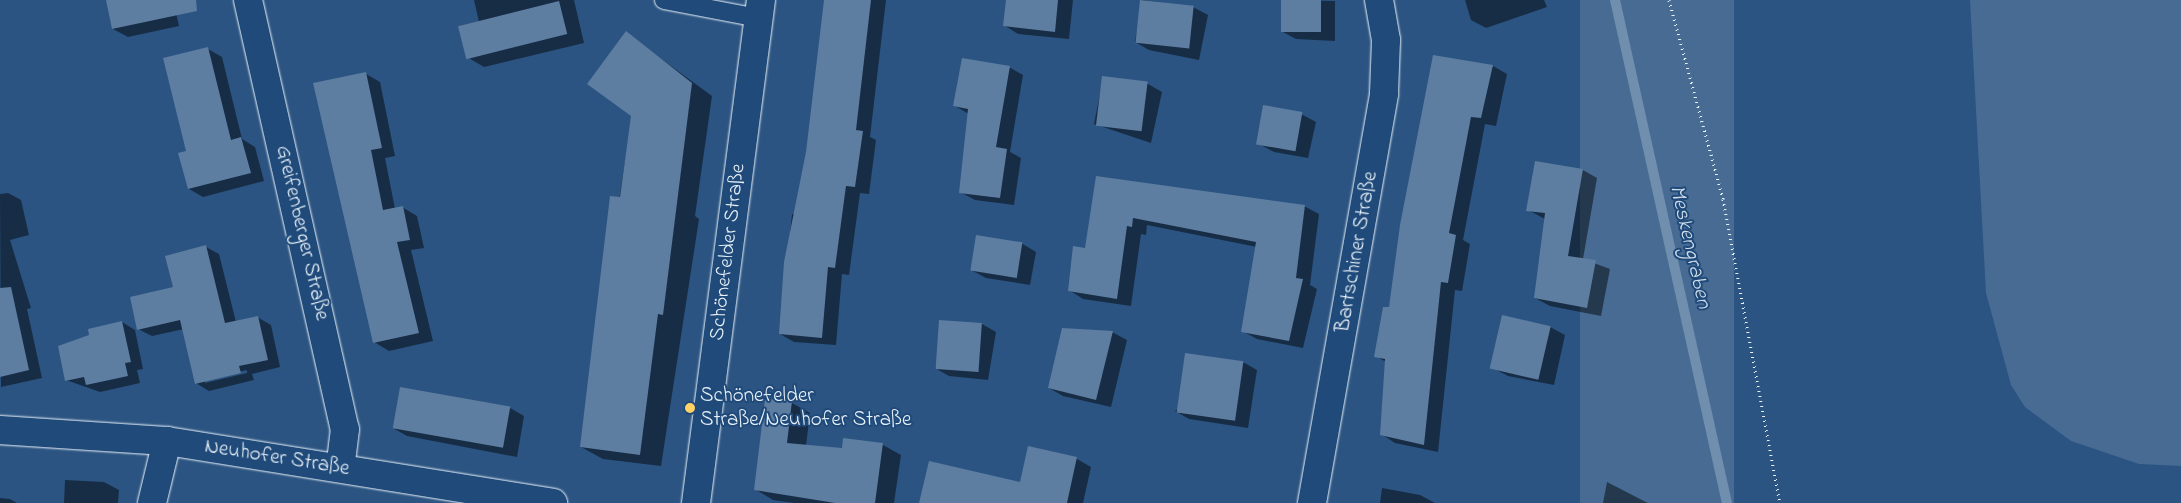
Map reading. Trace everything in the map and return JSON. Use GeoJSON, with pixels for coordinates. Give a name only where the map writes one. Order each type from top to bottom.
{"type":"FeatureCollection","features":[{"type":"Feature","properties":{"kind":"street","name":"Greifenberger Straße"},"geometry":{"type":"LineString","coordinates":[[248,0],[346,429],[340,468]]}},
{"type":"Feature","properties":{"kind":"street","name":"Bartschiner Straße"},"geometry":{"type":"LineString","coordinates":[[1312,503],[1384,93],[1386,40],[1379,0]]}},
{"type":"Feature","properties":{"kind":"street","name":"Schönefelder Straße"},"geometry":{"type":"LineString","coordinates":[[696,503],[759,9]]}},
{"type":"Feature","properties":{"kind":"street","name":"Neuhofer Straße"},"geometry":{"type":"LineString","coordinates":[[0,430],[167,441],[553,503]]}},
{"type":"Feature","properties":{"kind":"street"},"geometry":{"type":"LineString","coordinates":[[152,503],[167,441]]}},
{"type":"Feature","properties":{"kind":"lane"},"geometry":{"type":"LineString","coordinates":[[664,0],[759,9]]}},
{"type":"Feature","properties":{"kind":"path"},"geometry":{"type":"LineString","coordinates":[[1669,0],[1723,199],[1780,503]]}},
{"type":"Feature","properties":{"kind":"shaded area"},"geometry":{"type":"Polygon","coordinates":[[[1580,0],[1734,0],[1734,503],[1580,503],[1580,0]]]}},
{"type":"Feature","properties":{"kind":"shaded area"},"geometry":{"type":"Polygon","coordinates":[[[1970,0],[2181,0],[2181,466],[2139,464],[2071,441],[2025,407],[2011,385],[1986,293],[1970,0]]]}},
{"type":"Feature","properties":{"kind":"building"},"geometry":{"type":"Polygon","coordinates":[[[106,0],[196,0],[197,11],[112,29],[106,0]]]}},
{"type":"Feature","properties":{"kind":"building"},"geometry":{"type":"Polygon","coordinates":[[[824,0],[871,0],[856,130],[863,131],[855,187],[846,186],[835,268],[828,267],[822,338],[779,334],[784,262],[806,152],[824,0]]]}},
{"type":"Feature","properties":{"kind":"building"},"geometry":{"type":"Polygon","coordinates":[[[1006,0],[1058,0],[1055,32],[1003,26],[1006,0]]]}},
{"type":"Feature","properties":{"kind":"building"},"geometry":{"type":"Polygon","coordinates":[[[1140,0],[1194,6],[1189,48],[1136,43],[1140,0]]]}},
{"type":"Feature","properties":{"kind":"building"},"geometry":{"type":"Polygon","coordinates":[[[1281,0],[1321,0],[1321,32],[1281,32],[1281,0]]]}},
{"type":"Feature","properties":{"kind":"building"},"geometry":{"type":"Polygon","coordinates":[[[559,1],[567,34],[466,59],[458,26],[559,1]]]}},
{"type":"Feature","properties":{"kind":"building"},"geometry":{"type":"Polygon","coordinates":[[[626,31],[692,83],[663,315],[658,314],[640,455],[580,447],[610,196],[620,197],[631,116],[587,84],[626,31]]]}},
{"type":"Feature","properties":{"kind":"building"},"geometry":{"type":"Polygon","coordinates":[[[208,47],[231,140],[241,137],[251,173],[188,189],[178,153],[186,151],[163,58],[208,47]]]}},
{"type":"Feature","properties":{"kind":"building"},"geometry":{"type":"Polygon","coordinates":[[[1433,55],[1493,65],[1481,118],[1471,117],[1449,233],[1456,235],[1448,283],[1441,282],[1424,445],[1380,435],[1385,359],[1374,357],[1383,307],[1389,307],[1400,225],[1433,55]]]}},
{"type":"Feature","properties":{"kind":"building"},"geometry":{"type":"Polygon","coordinates":[[[962,58],[1010,66],[996,147],[1007,149],[1000,198],[959,193],[968,109],[953,106],[962,58]]]}},
{"type":"Feature","properties":{"kind":"building"},"geometry":{"type":"Polygon","coordinates":[[[366,72],[382,148],[371,150],[383,210],[403,206],[410,240],[397,242],[419,333],[373,343],[313,83],[366,72]]]}},
{"type":"Feature","properties":{"kind":"building"},"geometry":{"type":"Polygon","coordinates":[[[1102,76],[1148,82],[1142,131],[1096,126],[1102,76]]]}},
{"type":"Feature","properties":{"kind":"building"},"geometry":{"type":"Polygon","coordinates":[[[1263,105],[1302,112],[1295,151],[1256,144],[1263,105]]]}},
{"type":"Feature","properties":{"kind":"building"},"geometry":{"type":"Polygon","coordinates":[[[1535,161],[1583,169],[1568,256],[1596,260],[1587,308],[1534,298],[1545,213],[1526,211],[1535,161]]]}},
{"type":"Feature","properties":{"kind":"building"},"geometry":{"type":"Polygon","coordinates":[[[1096,176],[1305,205],[1296,278],[1303,279],[1289,341],[1241,332],[1256,242],[1133,218],[1132,227],[1127,226],[1117,299],[1068,291],[1073,246],[1085,248],[1096,176]]]}},
{"type":"Feature","properties":{"kind":"building"},"geometry":{"type":"Polygon","coordinates":[[[976,235],[1022,242],[1017,278],[970,271],[976,235]]]}},
{"type":"Feature","properties":{"kind":"building"},"geometry":{"type":"Polygon","coordinates":[[[206,245],[225,323],[258,316],[268,360],[239,366],[241,373],[195,384],[180,320],[137,330],[130,297],[173,287],[165,256],[206,245]]]}},
{"type":"Feature","properties":{"kind":"building"},"geometry":{"type":"Polygon","coordinates":[[[11,287],[29,370],[0,377],[0,288],[11,287]]]}},
{"type":"Feature","properties":{"kind":"building"},"geometry":{"type":"Polygon","coordinates":[[[1502,315],[1551,326],[1538,380],[1490,369],[1502,315]]]}},
{"type":"Feature","properties":{"kind":"building"},"geometry":{"type":"Polygon","coordinates":[[[939,320],[982,323],[978,372],[936,369],[939,320]]]}},
{"type":"Feature","properties":{"kind":"building"},"geometry":{"type":"Polygon","coordinates":[[[122,321],[131,362],[125,363],[128,376],[86,385],[84,377],[65,381],[58,346],[89,335],[88,329],[122,321]]]}},
{"type":"Feature","properties":{"kind":"building"},"geometry":{"type":"Polygon","coordinates":[[[1062,328],[1113,331],[1096,400],[1048,388],[1062,328]]]}},
{"type":"Feature","properties":{"kind":"building"},"geometry":{"type":"Polygon","coordinates":[[[1185,353],[1243,361],[1235,421],[1177,412],[1185,353]]]}},
{"type":"Feature","properties":{"kind":"building"},"geometry":{"type":"Polygon","coordinates":[[[400,387],[510,406],[503,448],[393,428],[400,387]]]}},
{"type":"Feature","properties":{"kind":"building"},"geometry":{"type":"Polygon","coordinates":[[[765,399],[792,401],[787,443],[842,448],[843,438],[883,443],[875,503],[835,503],[754,490],[765,399]]]}},
{"type":"Feature","properties":{"kind":"building"},"geometry":{"type":"Polygon","coordinates":[[[1028,446],[1077,457],[1067,503],[919,503],[929,461],[1020,482],[1028,446]]]}},
{"type":"Feature","properties":{"kind":"waterway","name":"Meskengraben"},"geometry":{"type":"LineString","coordinates":[[1615,0],[1727,503]]}},
{"type":"Feature","properties":{"kind":"place","name":"Schönefelder Straße/Neuhofer Straße"},"geometry":{"type":"Point","coordinates":[690,408]}}]}
